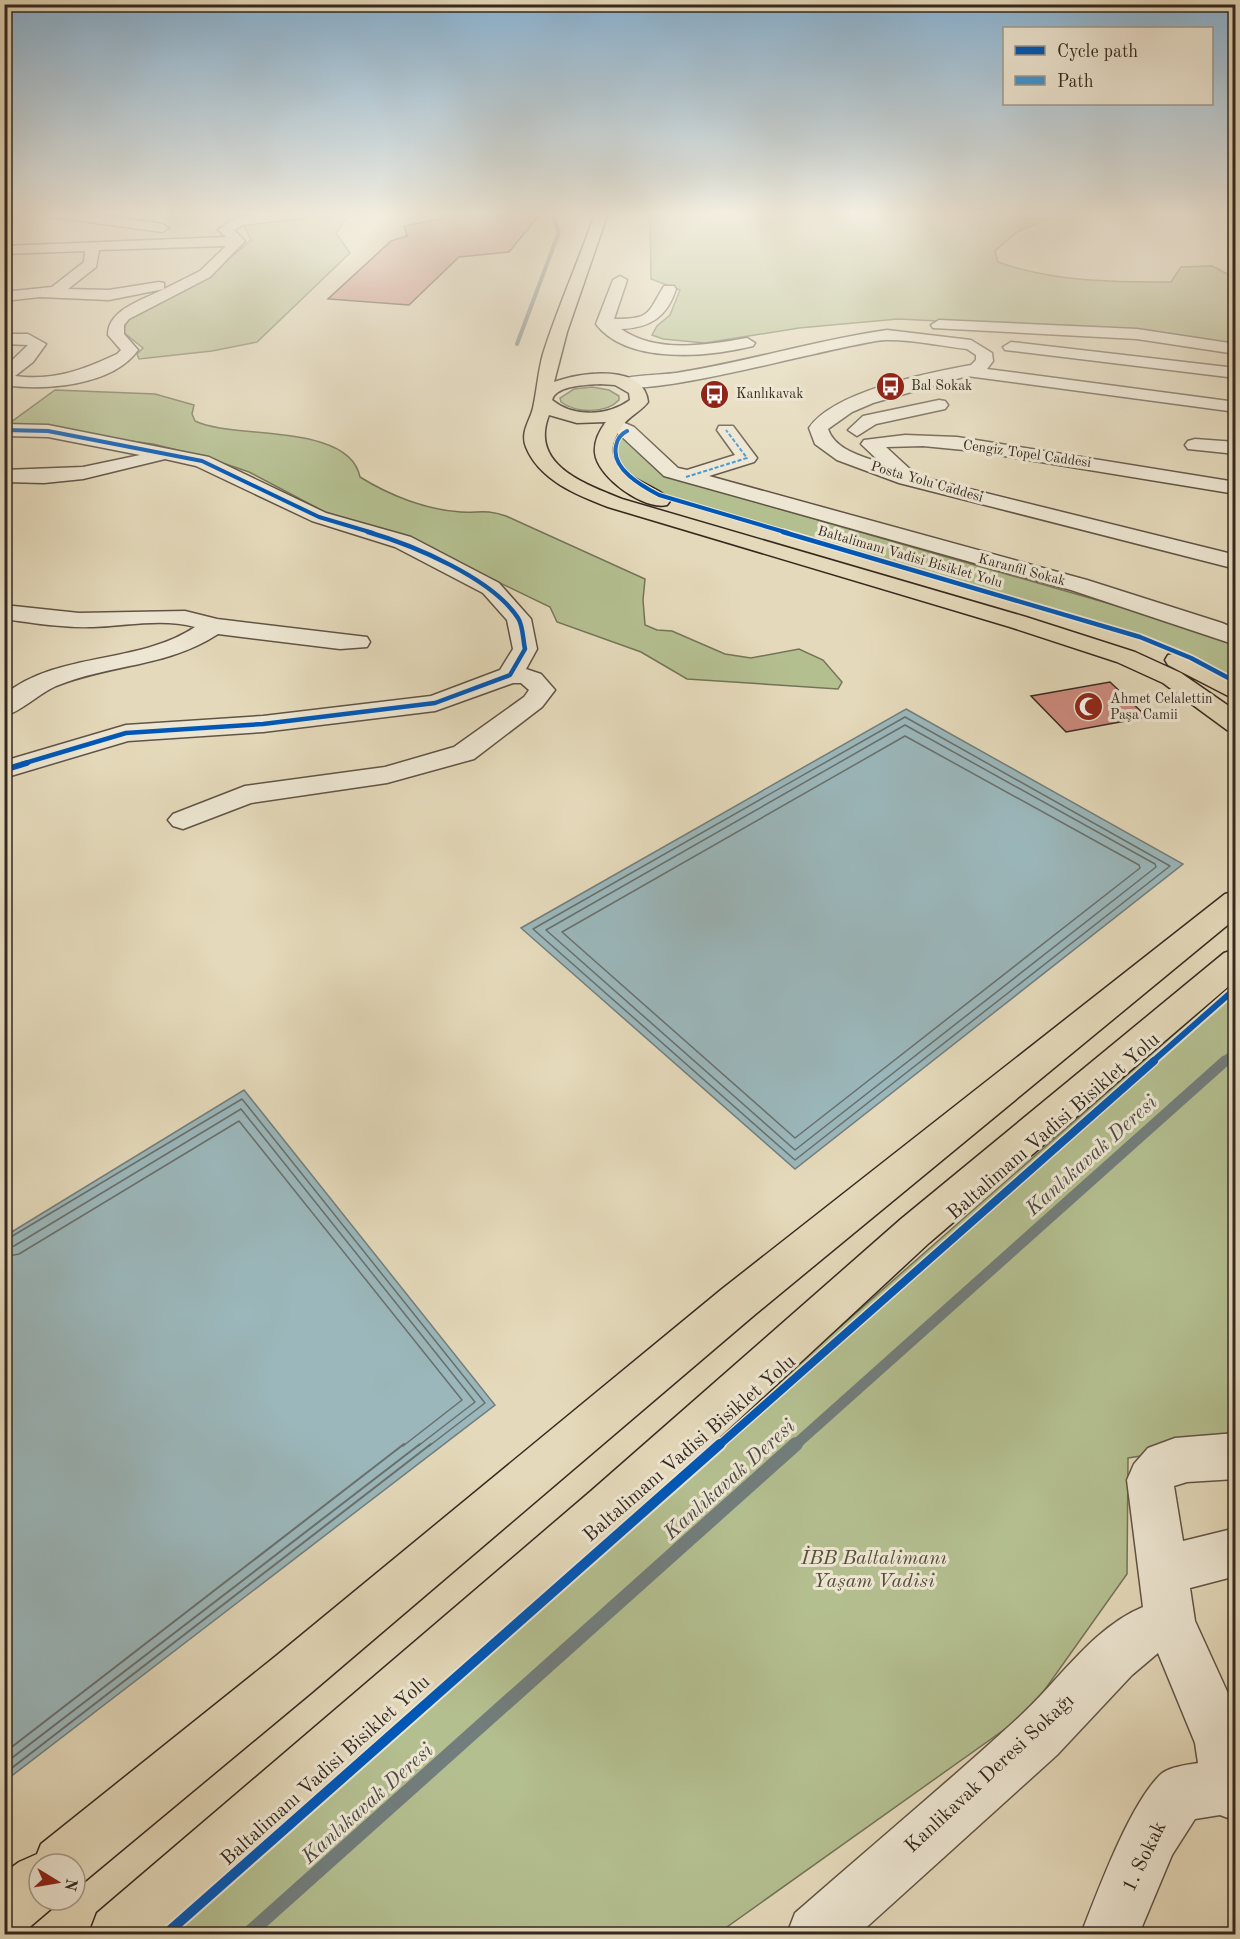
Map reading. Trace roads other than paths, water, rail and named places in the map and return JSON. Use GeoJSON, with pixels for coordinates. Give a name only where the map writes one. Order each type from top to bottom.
{"type":"FeatureCollection","features":[{"type":"Feature","properties":{"kind":"main road"},"geometry":{"type":"LineString","coordinates":[[570,303],[558,338],[533,431],[537,451],[560,476],[595,495],[1126,657],[1172,678],[1236,724]]}},
{"type":"Feature","properties":{"kind":"main road"},"geometry":{"type":"LineString","coordinates":[[582,366],[638,391],[639,402],[624,414],[603,452],[607,464],[616,477],[630,488],[674,507],[1116,637],[1182,662],[1236,692]]}},
{"type":"Feature","properties":{"kind":"main road"},"geometry":{"type":"LineString","coordinates":[[543,398],[548,389],[568,381],[617,381]]}},
{"type":"Feature","properties":{"kind":"main road"},"geometry":{"type":"LineString","coordinates":[[543,398],[554,410],[578,416],[624,414]]}},
{"type":"Feature","properties":{"kind":"main road"},"geometry":{"type":"LineString","coordinates":[[76,1852],[294,1674],[737,1303],[1236,901]]}},
{"type":"Feature","properties":{"kind":"main road"},"geometry":{"type":"LineString","coordinates":[[118,1935],[608,1508],[915,1231],[1236,961]]}},
{"type":"Feature","properties":{"kind":"main road"},"geometry":{"type":"LineString","coordinates":[[4,1910],[27,1892]]}},
{"type":"Feature","properties":{"kind":"street"},"geometry":{"type":"LineString","coordinates":[[4,378],[45,385],[64,383],[123,358],[130,350],[116,335],[116,325],[123,316],[148,303]]}},
{"type":"Feature","properties":{"kind":"street"},"geometry":{"type":"LineString","coordinates":[[604,324],[611,303]]}},
{"type":"Feature","properties":{"kind":"street"},"geometry":{"type":"LineString","coordinates":[[604,324],[634,324],[652,318],[666,303]]}},
{"type":"Feature","properties":{"kind":"street"},"geometry":{"type":"LineString","coordinates":[[604,324],[627,339],[668,351],[694,351],[764,340]]}},
{"type":"Feature","properties":{"kind":"street"},"geometry":{"type":"LineString","coordinates":[[811,332],[903,324],[999,327],[1137,334],[1236,349]]}},
{"type":"Feature","properties":{"kind":"street"},"geometry":{"type":"LineString","coordinates":[[617,381],[662,381],[703,374],[844,341],[887,335],[977,349],[1085,374],[1236,389]]}},
{"type":"Feature","properties":{"kind":"street"},"geometry":{"type":"LineString","coordinates":[[4,339],[28,339],[38,344],[27,358],[4,378]]}},
{"type":"Feature","properties":{"kind":"street"},"geometry":{"type":"LineString","coordinates":[[977,349],[1012,347],[1236,373]]}},
{"type":"Feature","properties":{"kind":"street"},"geometry":{"type":"LineString","coordinates":[[967,371],[980,366],[985,361],[977,349]]}},
{"type":"Feature","properties":{"kind":"street"},"geometry":{"type":"LineString","coordinates":[[967,371],[1236,407]]}},
{"type":"Feature","properties":{"kind":"street","name":"Posta Yolu Caddesi"},"geometry":{"type":"LineString","coordinates":[[967,371],[866,399],[831,415],[818,428],[822,440],[844,456],[910,480],[1236,562]]}},
{"type":"Feature","properties":{"kind":"street"},"geometry":{"type":"LineString","coordinates":[[624,414],[703,374]]}},
{"type":"Feature","properties":{"kind":"street"},"geometry":{"type":"LineString","coordinates":[[910,480],[857,434],[857,427],[870,420],[939,405]]}},
{"type":"Feature","properties":{"kind":"street","name":"Karanfil Sokak"},"geometry":{"type":"LineString","coordinates":[[624,414],[627,431],[671,472],[1079,585],[1214,628],[1236,638]]}},
{"type":"Feature","properties":{"kind":"street"},"geometry":{"type":"LineString","coordinates":[[4,430],[48,431],[202,461],[319,518],[403,542],[491,588],[519,619],[525,650],[510,675]]}},
{"type":"Feature","properties":{"kind":"street"},"geometry":{"type":"LineString","coordinates":[[686,477],[747,458],[726,430]]}},
{"type":"Feature","properties":{"kind":"street","name":"Cengiz Topel Caddesi"},"geometry":{"type":"LineString","coordinates":[[871,444],[893,440],[928,441],[994,448],[1236,488]]}},
{"type":"Feature","properties":{"kind":"street"},"geometry":{"type":"LineString","coordinates":[[1195,445],[1236,448]]}},
{"type":"Feature","properties":{"kind":"street"},"geometry":{"type":"LineString","coordinates":[[4,476],[90,473],[125,467],[164,454]]}},
{"type":"Feature","properties":{"kind":"street"},"geometry":{"type":"LineString","coordinates":[[4,612],[80,620],[161,617],[204,620],[213,626],[248,628],[300,639],[358,642]]}},
{"type":"Feature","properties":{"kind":"street"},"geometry":{"type":"LineString","coordinates":[[4,708],[14,697],[37,684],[172,650],[199,638],[213,626]]}},
{"type":"Feature","properties":{"kind":"street"},"geometry":{"type":"LineString","coordinates":[[4,770],[126,733],[263,724],[435,703],[510,675],[529,677],[537,681],[542,690],[533,702],[464,753],[387,775],[245,795],[183,820]]}},
{"type":"Feature","properties":{"kind":"street"},"geometry":{"type":"LineString","coordinates":[[1232,1790],[1222,1742],[1170,1623],[1150,1480],[1154,1470],[1167,1461],[1236,1456]]}},
{"type":"Feature","properties":{"kind":"street"},"geometry":{"type":"LineString","coordinates":[[1162,1571],[1236,1552]]}},
{"type":"Feature","properties":{"kind":"street","name":"Kanlikavak Deresi Sokağı"},"geometry":{"type":"LineString","coordinates":[[816,1935],[1038,1736],[1114,1657],[1145,1631],[1170,1623]]}},
{"type":"Feature","properties":{"kind":"street","name":"1. Sokak"},"geometry":{"type":"LineString","coordinates":[[1110,1935],[1152,1835],[1179,1794],[1232,1790]]}},
{"type":"Feature","properties":{"kind":"water"},"geometry":{"type":"Polygon","coordinates":[[[906,709],[1183,864],[795,1169],[521,928],[906,709]]]}},
{"type":"Feature","properties":{"kind":"water"},"geometry":{"type":"Polygon","coordinates":[[[244,1090],[495,1405],[5,1781],[5,1236],[244,1090]]]}},
{"type":"Feature","properties":{"kind":"waterway","name":"Kanlıkavak Deresi"},"geometry":{"type":"LineString","coordinates":[[517,344],[532,303]]}},
{"type":"Feature","properties":{"kind":"waterway","name":"Kanlıkavak Deresi"},"geometry":{"type":"LineString","coordinates":[[1223,1062],[1236,1051]]}},
{"type":"Feature","properties":{"kind":"waterway","name":"Kanlıkavak Deresi"},"geometry":{"type":"LineString","coordinates":[[794,1446],[1225,1061]]}},
{"type":"Feature","properties":{"kind":"waterway","name":"Kanlıkavak Deresi"},"geometry":{"type":"LineString","coordinates":[[248,1934],[796,1444]]}},
{"type":"Feature","properties":{"kind":"place","name":"Bal Sokak"},"geometry":{"type":"Point","coordinates":[890,386]}},
{"type":"Feature","properties":{"kind":"place","name":"Kanlıkavak"},"geometry":{"type":"Point","coordinates":[715,394]}},
{"type":"Feature","properties":{"kind":"place","name":"Ahmet Celalettin Paşa Camii"},"geometry":{"type":"Point","coordinates":[1089,707]}},
{"type":"Feature","properties":{"kind":"park label","name":"İBB Baltalimanı Yaşam Vadisi"},"geometry":{"type":"Point","coordinates":[874,1570]}}]}
